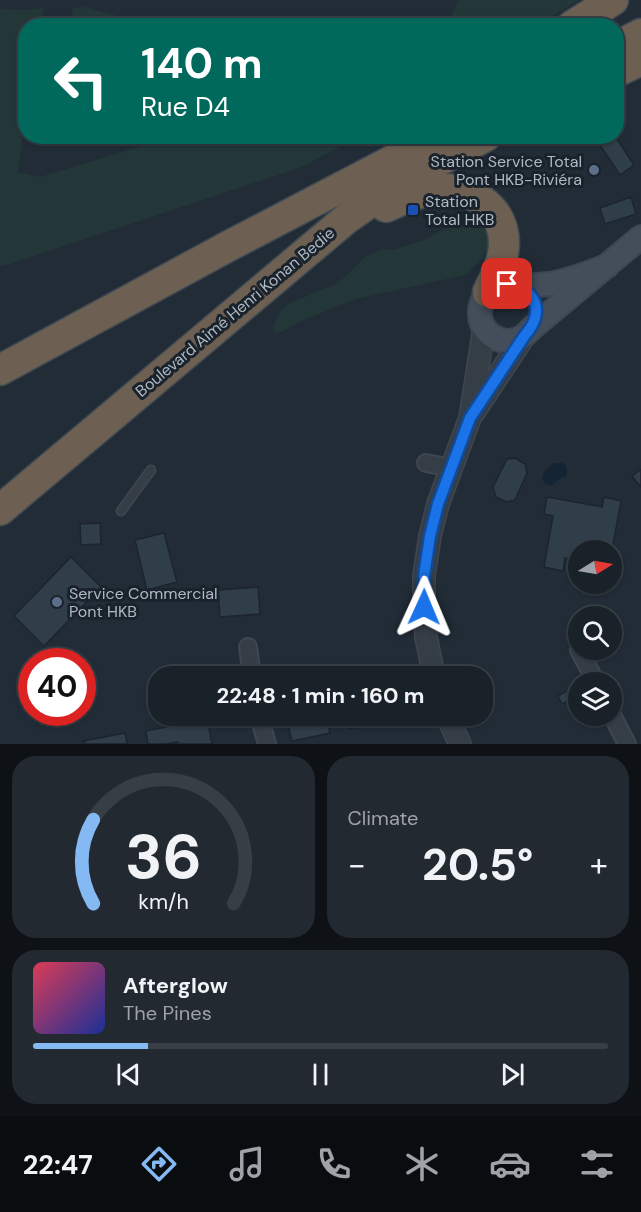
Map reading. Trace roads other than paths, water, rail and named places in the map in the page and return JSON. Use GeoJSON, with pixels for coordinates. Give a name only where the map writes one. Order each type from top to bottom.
{"type":"FeatureCollection","features":[{"type":"Feature","properties":{"kind":"highway"},"geometry":{"type":"LineString","coordinates":[[585,18],[613,0]]}},
{"type":"Feature","properties":{"kind":"highway"},"geometry":{"type":"LineString","coordinates":[[624,43],[641,34]]}},
{"type":"Feature","properties":{"kind":"highway"},"geometry":{"type":"LineString","coordinates":[[624,68],[641,60]]}},
{"type":"Feature","properties":{"kind":"highway"},"geometry":{"type":"LineString","coordinates":[[225,249],[381,144]]}},
{"type":"Feature","properties":{"kind":"highway","name":"Boulevard Aimé Henri Konan Bedie"},"geometry":{"type":"LineString","coordinates":[[0,370],[424,144]]}},
{"type":"Feature","properties":{"kind":"highway","name":"Boulevard Aimé Henri Konan Bedie"},"geometry":{"type":"LineString","coordinates":[[0,510],[312,247],[372,200],[399,182],[471,144]]}},
{"type":"Feature","properties":{"kind":"highway"},"geometry":{"type":"LineString","coordinates":[[312,247],[370,214],[414,195],[436,189],[457,190],[475,196],[491,208],[500,220],[503,230],[501,263],[488,292]]}},
{"type":"Feature","properties":{"kind":"main road"},"geometry":{"type":"LineString","coordinates":[[607,266],[578,277],[548,284],[497,286],[488,292],[481,304],[480,313],[484,328],[498,339],[517,340],[528,332],[607,266],[641,237]]}},
{"type":"Feature","properties":{"kind":"main road"},"geometry":{"type":"LineString","coordinates":[[517,285],[532,298],[536,308],[536,318],[528,332]]}},
{"type":"Feature","properties":{"kind":"street"},"geometry":{"type":"LineString","coordinates":[[432,666],[426,637],[424,607],[424,576],[430,536],[438,504],[470,418],[484,328]]}},
{"type":"Feature","properties":{"kind":"street"},"geometry":{"type":"LineString","coordinates":[[470,418],[528,332]]}},
{"type":"Feature","properties":{"kind":"street"},"geometry":{"type":"LineString","coordinates":[[426,463],[452,468]]}},
{"type":"Feature","properties":{"kind":"street"},"geometry":{"type":"LineString","coordinates":[[248,647],[251,666]]}},
{"type":"Feature","properties":{"kind":"street"},"geometry":{"type":"LineString","coordinates":[[262,726],[267,744]]}},
{"type":"Feature","properties":{"kind":"street"},"geometry":{"type":"LineString","coordinates":[[452,726],[460,744]]}},
{"type":"Feature","properties":{"kind":"street"},"geometry":{"type":"LineString","coordinates":[[618,726],[627,744]]}},
{"type":"Feature","properties":{"kind":"lane"},"geometry":{"type":"LineString","coordinates":[[121,511],[152,470]]}},
{"type":"Feature","properties":{"kind":"water"},"geometry":{"type":"Polygon","coordinates":[[[554,463],[563,463],[567,474],[551,486],[543,481],[543,475],[554,463]]]}},
{"type":"Feature","properties":{"kind":"place","name":"Station Service Total Pont HKB-Riviéra"},"geometry":{"type":"Point","coordinates":[594,170]}},
{"type":"Feature","properties":{"kind":"place","name":"Station Total HKB"},"geometry":{"type":"Point","coordinates":[413,210]}},
{"type":"Feature","properties":{"kind":"place","name":"Service Commercial Pont HKB"},"geometry":{"type":"Point","coordinates":[57,602]}}]}
